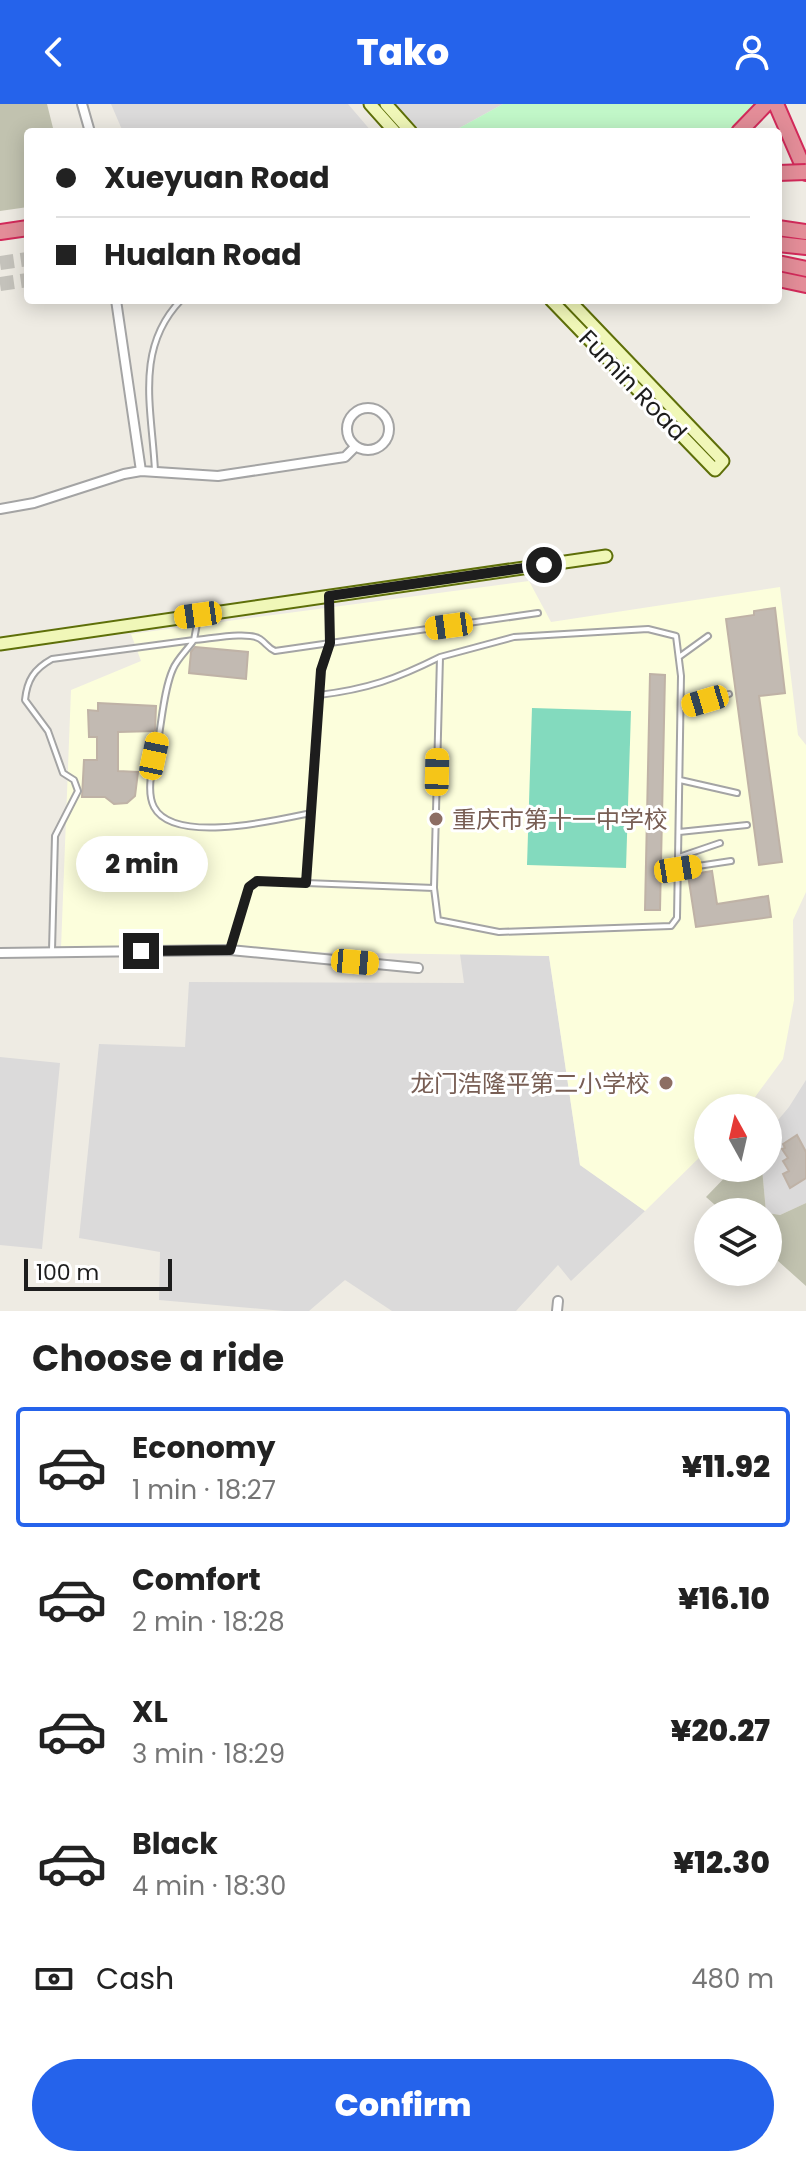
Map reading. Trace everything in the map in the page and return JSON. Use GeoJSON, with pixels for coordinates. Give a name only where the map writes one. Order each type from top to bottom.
{"type":"FeatureCollection","features":[{"type":"Feature","properties":{"kind":"highway"},"geometry":{"type":"LineString","coordinates":[[743,128],[766,104]]}},
{"type":"Feature","properties":{"kind":"highway"},"geometry":{"type":"LineString","coordinates":[[776,104],[806,172],[782,173]]}},
{"type":"Feature","properties":{"kind":"highway"},"geometry":{"type":"LineString","coordinates":[[783,104],[806,155]]}},
{"type":"Feature","properties":{"kind":"highway"},"geometry":{"type":"LineString","coordinates":[[0,232],[24,229]]}},
{"type":"Feature","properties":{"kind":"highway"},"geometry":{"type":"LineString","coordinates":[[782,229],[806,232]]}},
{"type":"Feature","properties":{"kind":"highway"},"geometry":{"type":"LineString","coordinates":[[782,244],[806,247]]}},
{"type":"Feature","properties":{"kind":"highway"},"geometry":{"type":"LineString","coordinates":[[782,264],[806,269]]}},
{"type":"Feature","properties":{"kind":"highway"},"geometry":{"type":"LineString","coordinates":[[782,280],[806,285]]}},
{"type":"Feature","properties":{"kind":"street"},"geometry":{"type":"LineString","coordinates":[[82,104],[89,128]]}},
{"type":"Feature","properties":{"kind":"street"},"geometry":{"type":"LineString","coordinates":[[370,104],[391,128]]}},
{"type":"Feature","properties":{"kind":"street"},"geometry":{"type":"LineString","coordinates":[[386,104],[407,128]]}},
{"type":"Feature","properties":{"kind":"street"},"geometry":{"type":"LineString","coordinates":[[117,304],[141,471]]}},
{"type":"Feature","properties":{"kind":"street","name":"Fumin Road"},"geometry":{"type":"LineString","coordinates":[[555,304],[719,466],[573,304]]}},
{"type":"Feature","properties":{"kind":"street"},"geometry":{"type":"LineString","coordinates":[[365,408],[381,413],[389,427],[384,442],[371,450],[355,447],[347,433],[351,416],[365,408]]}},
{"type":"Feature","properties":{"kind":"street"},"geometry":{"type":"LineString","coordinates":[[0,509],[34,503],[141,471],[218,476],[345,457],[355,447]]}},
{"type":"Feature","properties":{"kind":"street"},"geometry":{"type":"LineString","coordinates":[[0,644],[606,556]]}},
{"type":"Feature","properties":{"kind":"street"},"geometry":{"type":"LineString","coordinates":[[0,953],[230,950],[418,968]]}},
{"type":"Feature","properties":{"kind":"lane"},"geometry":{"type":"LineString","coordinates":[[155,471],[150,354],[162,323],[178,304]]}},
{"type":"Feature","properties":{"kind":"lane"},"geometry":{"type":"LineString","coordinates":[[306,883],[321,670],[330,643],[329,596]]}},
{"type":"Feature","properties":{"kind":"lane"},"geometry":{"type":"LineString","coordinates":[[52,952],[55,836],[78,791],[74,780],[63,773],[48,731],[25,700],[27,684],[37,668],[52,659],[194,640],[247,636],[259,638],[275,651],[538,613]]}},
{"type":"Feature","properties":{"kind":"lane"},"geometry":{"type":"LineString","coordinates":[[198,615],[194,640],[173,669],[154,756],[150,795],[154,808],[163,818],[186,827],[251,825],[311,813]]}},
{"type":"Feature","properties":{"kind":"lane"},"geometry":{"type":"LineString","coordinates":[[319,695],[360,690],[387,682],[440,657],[514,637],[648,629],[676,636],[681,708],[679,857],[677,918],[671,926],[499,932],[438,920],[434,888],[440,657]]}},
{"type":"Feature","properties":{"kind":"lane"},"geometry":{"type":"LineString","coordinates":[[679,657],[708,636]]}},
{"type":"Feature","properties":{"kind":"lane"},"geometry":{"type":"LineString","coordinates":[[681,708],[729,694]]}},
{"type":"Feature","properties":{"kind":"lane"},"geometry":{"type":"LineString","coordinates":[[680,780],[737,793]]}},
{"type":"Feature","properties":{"kind":"lane"},"geometry":{"type":"LineString","coordinates":[[679,832],[747,825]]}},
{"type":"Feature","properties":{"kind":"lane"},"geometry":{"type":"LineString","coordinates":[[679,857],[720,843]]}},
{"type":"Feature","properties":{"kind":"lane"},"geometry":{"type":"LineString","coordinates":[[678,869],[731,861]]}},
{"type":"Feature","properties":{"kind":"lane"},"geometry":{"type":"LineString","coordinates":[[230,950],[249,887],[257,881],[434,888]]}},
{"type":"Feature","properties":{"kind":"shaded area"},"geometry":{"type":"Polygon","coordinates":[[[0,104],[47,104],[53,128],[24,128],[24,208],[0,211],[0,104]]]}},
{"type":"Feature","properties":{"kind":"shaded area"},"geometry":{"type":"Polygon","coordinates":[[[111,104],[348,104],[369,128],[121,128],[111,104]]]}},
{"type":"Feature","properties":{"kind":"shaded area"},"geometry":{"type":"Polygon","coordinates":[[[395,104],[503,104],[459,128],[416,128],[395,104]]]}},
{"type":"Feature","properties":{"kind":"shaded area","name":"重庆市第十一中学校"},"geometry":{"type":"Polygon","coordinates":[[[529,581],[551,622],[780,587],[798,735],[806,745],[806,892],[793,920],[794,1000],[783,1059],[757,1094],[694,1094],[694,1163],[645,1211],[580,1165],[549,956],[61,948],[71,690],[141,661],[131,634],[529,581]]]}},
{"type":"Feature","properties":{"kind":"shaded area"},"geometry":{"type":"Polygon","coordinates":[[[460,954],[549,956],[580,1165],[645,1211],[571,1281],[558,1265],[516,1311],[392,1311],[345,1280],[309,1311],[284,1311],[159,1300],[160,1252],[79,1238],[99,1044],[185,1047],[189,982],[464,983],[460,954]]]}},
{"type":"Feature","properties":{"kind":"shaded area"},"geometry":{"type":"Polygon","coordinates":[[[0,1057],[60,1063],[42,1249],[0,1245],[0,1057]]]}},
{"type":"Feature","properties":{"kind":"shaded area"},"geometry":{"type":"Polygon","coordinates":[[[806,1080],[806,1203],[782,1214],[782,1198],[765,1198],[763,1182],[782,1182],[782,1115],[806,1080]]]}},
{"type":"Feature","properties":{"kind":"shaded area"},"geometry":{"type":"Polygon","coordinates":[[[720,1182],[763,1182],[765,1198],[706,1197],[720,1182]]]}},
{"type":"Feature","properties":{"kind":"shaded area"},"geometry":{"type":"Polygon","coordinates":[[[806,1203],[806,1286],[782,1265],[782,1214],[806,1203]]]}},
{"type":"Feature","properties":{"kind":"green space"},"geometry":{"type":"Polygon","coordinates":[[[503,104],[757,104],[732,128],[459,128],[503,104]]]}},
{"type":"Feature","properties":{"kind":"green space"},"geometry":{"type":"Polygon","coordinates":[[[532,708],[631,711],[626,868],[527,865],[532,708]]]}},
{"type":"Feature","properties":{"kind":"building"},"geometry":{"type":"Polygon","coordinates":[[[775,608],[785,693],[759,696],[782,862],[759,865],[726,619],[775,608]]]}},
{"type":"Feature","properties":{"kind":"building"},"geometry":{"type":"Polygon","coordinates":[[[195,647],[248,652],[246,679],[189,673],[191,652],[195,647]]]}},
{"type":"Feature","properties":{"kind":"building"},"geometry":{"type":"Polygon","coordinates":[[[650,674],[665,675],[660,910],[645,910],[650,674]]]}},
{"type":"Feature","properties":{"kind":"building"},"geometry":{"type":"Polygon","coordinates":[[[98,703],[156,706],[155,731],[118,732],[118,771],[138,772],[135,796],[127,803],[114,804],[105,797],[82,797],[84,760],[97,760],[97,737],[89,737],[88,710],[98,711],[98,703]]]}},
{"type":"Feature","properties":{"kind":"building"},"geometry":{"type":"Polygon","coordinates":[[[712,871],[717,904],[768,896],[771,917],[696,927],[688,875],[712,871]]]}},
{"type":"Feature","properties":{"kind":"building"},"geometry":{"type":"Polygon","coordinates":[[[797,1135],[806,1152],[806,1178],[790,1188],[783,1174],[789,1171],[783,1161],[788,1158],[782,1149],[785,1148],[783,1144],[797,1135]]]}},
{"type":"Feature","properties":{"kind":"tunnel"},"geometry":{"type":"LineString","coordinates":[[0,263],[24,260]]}},
{"type":"Feature","properties":{"kind":"tunnel"},"geometry":{"type":"LineString","coordinates":[[0,284],[24,281]]}},
{"type":"Feature","properties":{"kind":"place","name":"重庆市第十一中学校"},"geometry":{"type":"Point","coordinates":[436,819]}},
{"type":"Feature","properties":{"kind":"place","name":"龙门浩隆平第二小学校"},"geometry":{"type":"Point","coordinates":[666,1083]}},
{"type":"Feature","properties":{"kind":"route"},"geometry":{"type":"LineString","coordinates":[[141,951],[230,950],[249,887],[257,881],[306,883],[321,670],[330,643],[329,596],[544,565]]}}]}
